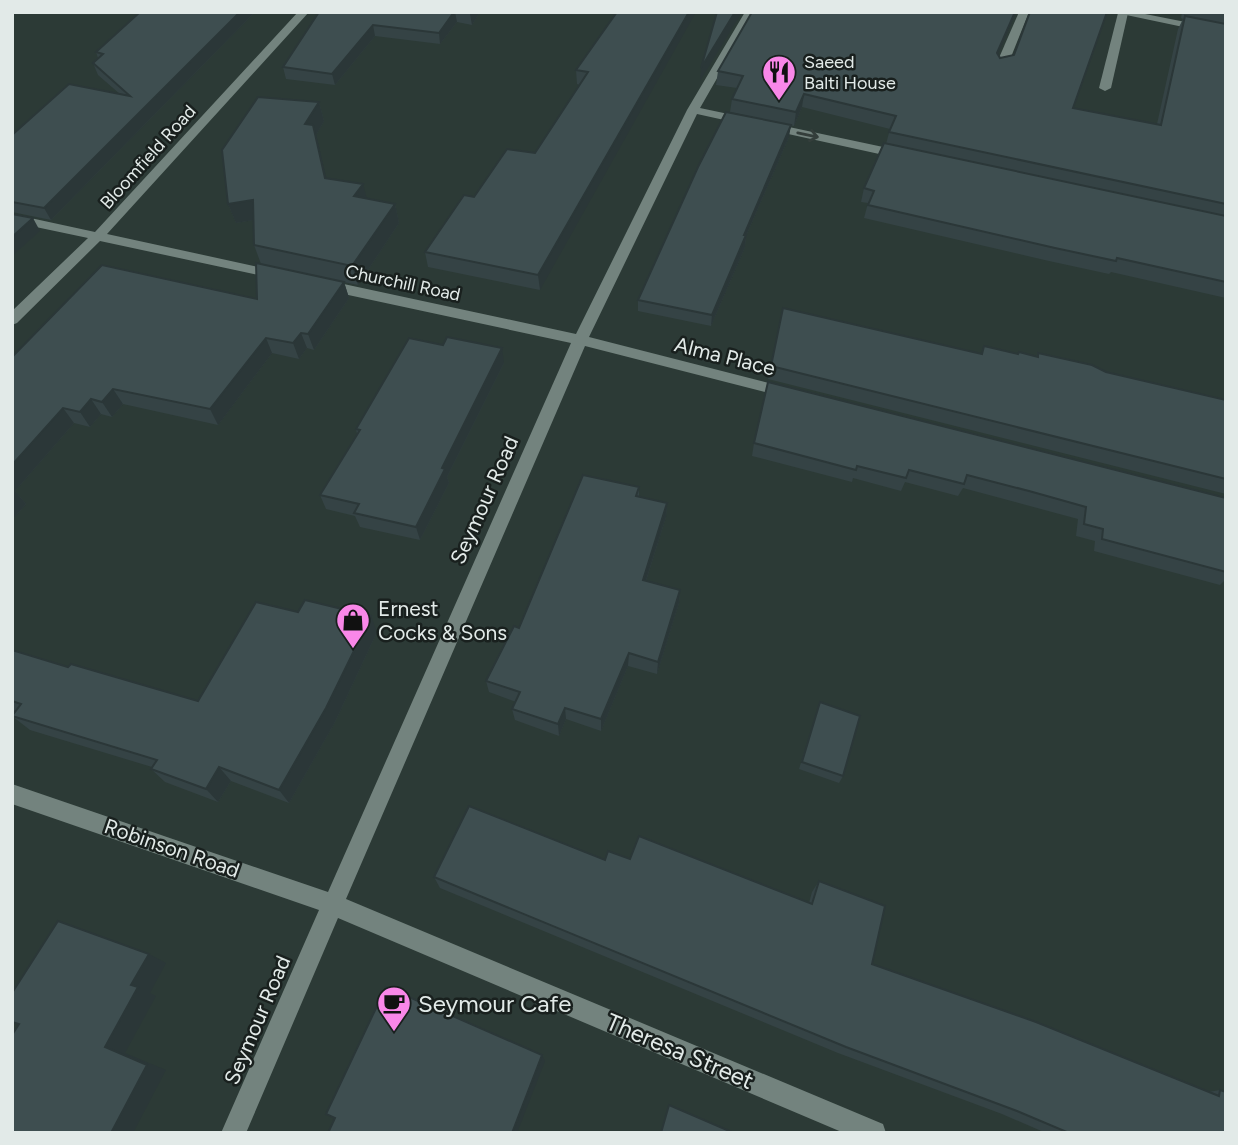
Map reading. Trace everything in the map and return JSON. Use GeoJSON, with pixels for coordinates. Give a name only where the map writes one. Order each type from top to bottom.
{"type":"FeatureCollection","features":[{"type":"Feature","properties":{"kind":"street","name":"Bloomfield Road"},"geometry":{"type":"LineString","coordinates":[[12,320],[97,236],[304,12]]}},
{"type":"Feature","properties":{"kind":"street","name":"Seymour Road"},"geometry":{"type":"LineString","coordinates":[[233,1133],[580,340],[693,110],[750,12]]}},
{"type":"Feature","properties":{"kind":"street"},"geometry":{"type":"LineString","coordinates":[[1001,67],[1024,12]]}},
{"type":"Feature","properties":{"kind":"street"},"geometry":{"type":"LineString","coordinates":[[1105,88],[1120,13],[1226,33]]}},
{"type":"Feature","properties":{"kind":"street"},"geometry":{"type":"LineString","coordinates":[[693,110],[912,157]]}},
{"type":"Feature","properties":{"kind":"street"},"geometry":{"type":"LineString","coordinates":[[12,218],[285,277]]}},
{"type":"Feature","properties":{"kind":"street","name":"Churchill Road"},"geometry":{"type":"LineString","coordinates":[[312,283],[580,340]]}},
{"type":"Feature","properties":{"kind":"street","name":"Alma Place"},"geometry":{"type":"LineString","coordinates":[[580,340],[808,398]]}},
{"type":"Feature","properties":{"kind":"street","name":"Robinson Road"},"geometry":{"type":"LineString","coordinates":[[12,794],[332,904]]}},
{"type":"Feature","properties":{"kind":"street","name":"Theresa Street"},"geometry":{"type":"LineString","coordinates":[[332,904],[874,1133]]}},
{"type":"Feature","properties":{"kind":"building"},"geometry":{"type":"Polygon","coordinates":[[[140,12],[240,12],[44,208],[12,202],[12,135],[69,84],[130,96],[93,63],[103,54],[96,52],[140,12]]]}},
{"type":"Feature","properties":{"kind":"building"},"geometry":{"type":"Polygon","coordinates":[[[319,12],[454,12],[439,33],[373,25],[332,74],[283,67],[319,12]]]}},
{"type":"Feature","properties":{"kind":"building"},"geometry":{"type":"Polygon","coordinates":[[[617,12],[689,12],[538,275],[425,252],[464,195],[474,197],[507,149],[535,153],[588,72],[576,70],[617,12]]]}},
{"type":"Feature","properties":{"kind":"building"},"geometry":{"type":"Polygon","coordinates":[[[717,12],[735,12],[701,68],[717,12]]]}},
{"type":"Feature","properties":{"kind":"building"},"geometry":{"type":"Polygon","coordinates":[[[752,12],[1015,12],[997,53],[1000,58],[1014,55],[1030,12],[1107,12],[1073,108],[1161,125],[1185,16],[1226,24],[1226,204],[889,132],[896,116],[804,94],[796,112],[732,99],[743,76],[718,71],[752,12]]]}},
{"type":"Feature","properties":{"kind":"building"},"geometry":{"type":"Polygon","coordinates":[[[258,97],[319,102],[305,124],[313,125],[325,178],[363,184],[354,196],[395,204],[352,266],[254,245],[253,200],[228,204],[222,150],[258,97]]]}},
{"type":"Feature","properties":{"kind":"building"},"geometry":{"type":"Polygon","coordinates":[[[726,112],[791,125],[712,315],[638,300],[698,167],[726,112]]]}},
{"type":"Feature","properties":{"kind":"building"},"geometry":{"type":"Polygon","coordinates":[[[884,143],[1226,216],[1226,282],[1117,258],[1116,261],[1055,248],[868,205],[874,191],[864,188],[884,143]]]}},
{"type":"Feature","properties":{"kind":"building"},"geometry":{"type":"Polygon","coordinates":[[[12,214],[33,218],[12,237],[12,214]]]}},
{"type":"Feature","properties":{"kind":"building"},"geometry":{"type":"Polygon","coordinates":[[[256,263],[344,282],[308,334],[301,333],[293,343],[266,338],[210,409],[113,389],[102,402],[91,399],[80,412],[63,408],[12,465],[12,357],[102,265],[257,299],[256,263]]]}},
{"type":"Feature","properties":{"kind":"building"},"geometry":{"type":"Polygon","coordinates":[[[783,308],[982,354],[984,346],[1038,357],[1038,353],[1226,400],[1226,479],[771,366],[783,308]]]}},
{"type":"Feature","properties":{"kind":"building"},"geometry":{"type":"Polygon","coordinates":[[[447,337],[502,348],[442,468],[445,469],[416,527],[354,513],[359,504],[320,495],[360,430],[356,429],[409,338],[443,345],[447,337]]]}},
{"type":"Feature","properties":{"kind":"building"},"geometry":{"type":"Polygon","coordinates":[[[768,382],[1226,498],[1226,572],[1102,539],[1103,529],[1084,524],[1086,507],[1029,491],[967,475],[964,484],[909,470],[906,478],[857,466],[856,470],[754,443],[768,382]]]}},
{"type":"Feature","properties":{"kind":"building"},"geometry":{"type":"Polygon","coordinates":[[[583,475],[639,487],[636,496],[667,503],[643,580],[680,590],[658,662],[629,653],[601,719],[565,708],[558,724],[512,709],[520,692],[486,681],[514,626],[519,628],[583,475]]]}},
{"type":"Feature","properties":{"kind":"building"},"geometry":{"type":"Polygon","coordinates":[[[305,600],[371,616],[326,708],[279,790],[219,767],[206,789],[151,769],[157,760],[12,716],[21,704],[12,701],[12,650],[198,701],[256,602],[298,612],[305,600]]]}},
{"type":"Feature","properties":{"kind":"building"},"geometry":{"type":"Polygon","coordinates":[[[820,702],[860,716],[843,776],[802,762],[820,702]]]}},
{"type":"Feature","properties":{"kind":"building"},"geometry":{"type":"Polygon","coordinates":[[[469,806],[605,860],[608,851],[630,859],[639,836],[812,904],[819,881],[885,906],[872,964],[1036,1022],[1219,1096],[1220,1090],[1226,1092],[1226,1133],[1069,1133],[846,1047],[434,877],[469,806]]]}},
{"type":"Feature","properties":{"kind":"building"},"geometry":{"type":"Polygon","coordinates":[[[58,921],[149,954],[131,985],[138,987],[105,1047],[147,1065],[111,1133],[12,1133],[12,1035],[19,1024],[12,1022],[12,993],[58,921]]]}},
{"type":"Feature","properties":{"kind":"building"},"geometry":{"type":"Polygon","coordinates":[[[386,987],[542,1055],[512,1133],[328,1133],[335,1118],[326,1114],[386,987]]]}},
{"type":"Feature","properties":{"kind":"building"},"geometry":{"type":"Polygon","coordinates":[[[669,1105],[734,1133],[661,1133],[669,1105]]]}},
{"type":"Feature","properties":{"kind":"place","name":"Saeed Balti House"},"geometry":{"type":"Point","coordinates":[779,102]}},
{"type":"Feature","properties":{"kind":"place","name":"Ernest Cocks & Sons"},"geometry":{"type":"Point","coordinates":[353,650]}},
{"type":"Feature","properties":{"kind":"place","name":"Seymour Cafe"},"geometry":{"type":"Point","coordinates":[394,1033]}}]}
